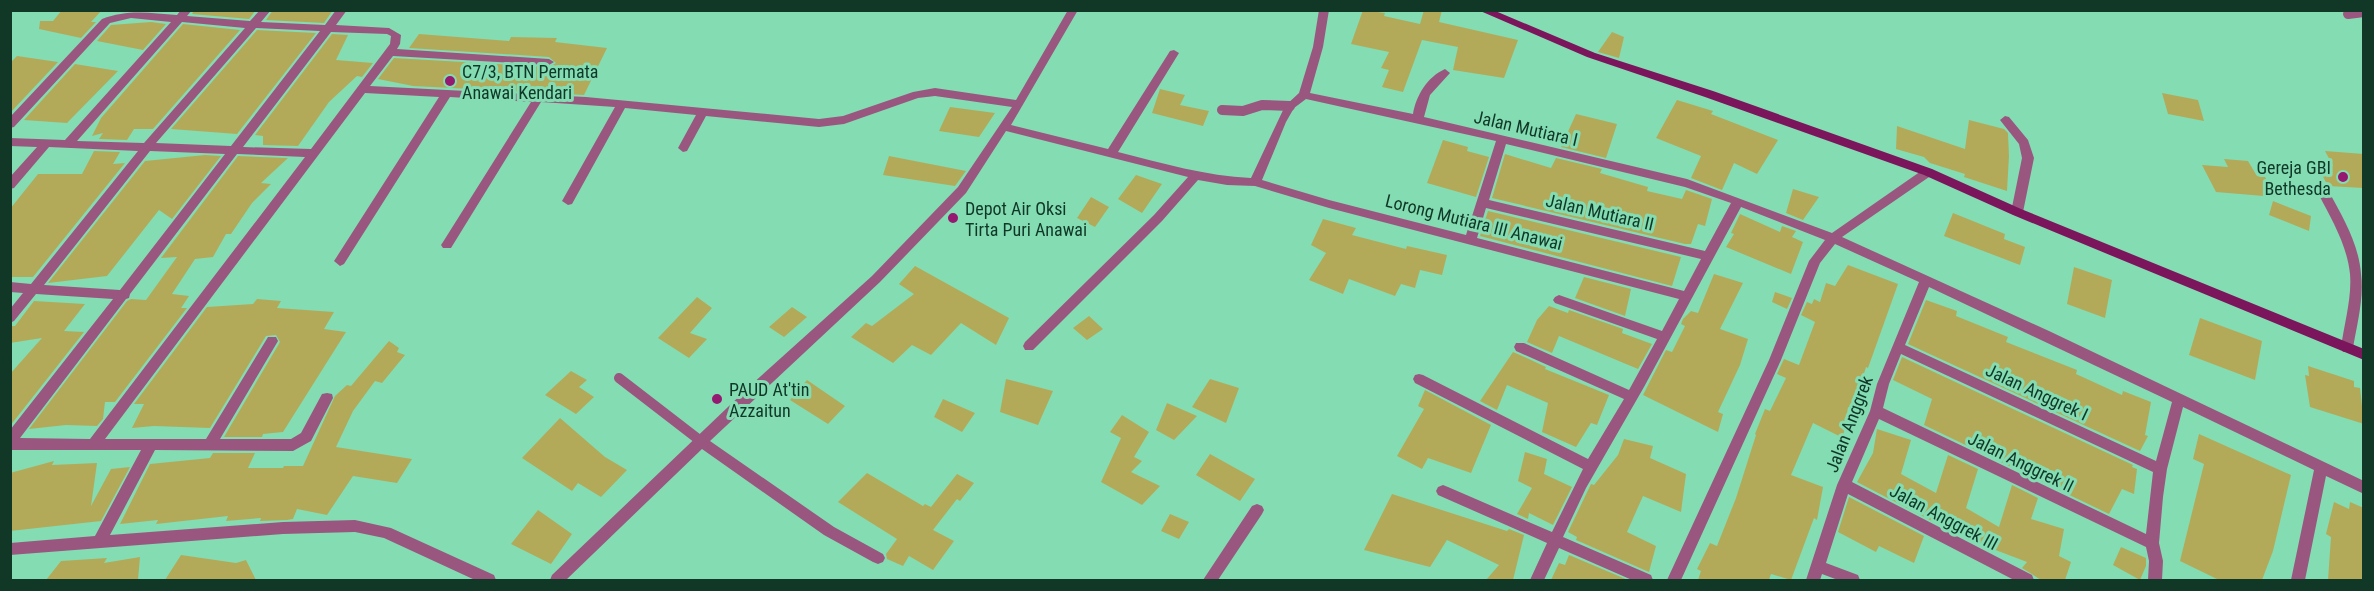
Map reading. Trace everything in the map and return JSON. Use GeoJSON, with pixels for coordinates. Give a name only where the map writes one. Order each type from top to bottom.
{"type":"FeatureCollection","features":[{"type":"Feature","properties":{"kind":"street"},"geometry":{"type":"LineString","coordinates":[[67,145],[187,10]]}},
{"type":"Feature","properties":{"kind":"street"},"geometry":{"type":"LineString","coordinates":[[10,318],[147,147],[266,10]]}},
{"type":"Feature","properties":{"kind":"street"},"geometry":{"type":"LineString","coordinates":[[10,442],[125,296],[342,10]]}},
{"type":"Feature","properties":{"kind":"street"},"geometry":{"type":"LineString","coordinates":[[557,580],[755,389],[876,279],[962,190],[1004,127],[1073,10]]}},
{"type":"Feature","properties":{"kind":"street"},"geometry":{"type":"LineString","coordinates":[[1255,182],[1290,106],[1304,95],[1318,47],[1324,10]]}},
{"type":"Feature","properties":{"kind":"street"},"geometry":{"type":"LineString","coordinates":[[1483,10],[1591,55],[1709,93],[1928,172],[2017,212],[2364,355]]}},
{"type":"Feature","properties":{"kind":"street"},"geometry":{"type":"LineString","coordinates":[[10,124],[106,21],[117,14],[252,25],[389,31],[396,35],[390,52],[94,442]]}},
{"type":"Feature","properties":{"kind":"street"},"geometry":{"type":"LineString","coordinates":[[390,52],[549,62]]}},
{"type":"Feature","properties":{"kind":"street"},"geometry":{"type":"LineString","coordinates":[[1111,154],[1174,53]]}},
{"type":"Feature","properties":{"kind":"street"},"geometry":{"type":"LineString","coordinates":[[1418,119],[1419,105],[1425,91],[1445,73]]}},
{"type":"Feature","properties":{"kind":"street"},"geometry":{"type":"LineString","coordinates":[[362,89],[622,105],[819,123],[844,120],[935,92],[1018,104]]}},
{"type":"Feature","properties":{"kind":"street"},"geometry":{"type":"LineString","coordinates":[[340,261],[447,93]]}},
{"type":"Feature","properties":{"kind":"street","name":"Jalan Mutiara I"},"geometry":{"type":"LineString","coordinates":[[1304,95],[1418,119],[1687,183],[1738,201],[1833,238],[2045,335],[2364,488]]}},
{"type":"Feature","properties":{"kind":"street"},"geometry":{"type":"LineString","coordinates":[[447,245],[538,99]]}},
{"type":"Feature","properties":{"kind":"street"},"geometry":{"type":"LineString","coordinates":[[568,201],[622,105]]}},
{"type":"Feature","properties":{"kind":"street"},"geometry":{"type":"LineString","coordinates":[[683,148],[702,113]]}},
{"type":"Feature","properties":{"kind":"street"},"geometry":{"type":"LineString","coordinates":[[2005,120],[2024,143],[2028,158],[2017,212]]}},
{"type":"Feature","properties":{"kind":"street","name":"Lorong Mutiara III Anawai"},"geometry":{"type":"LineString","coordinates":[[1004,127],[1196,175],[1255,182],[1470,241],[1685,296]]}},
{"type":"Feature","properties":{"kind":"street"},"geometry":{"type":"LineString","coordinates":[[1470,241],[1502,140]]}},
{"type":"Feature","properties":{"kind":"street"},"geometry":{"type":"LineString","coordinates":[[10,142],[313,153]]}},
{"type":"Feature","properties":{"kind":"street"},"geometry":{"type":"LineString","coordinates":[[10,185],[46,144]]}},
{"type":"Feature","properties":{"kind":"street"},"geometry":{"type":"LineString","coordinates":[[1674,580],[1775,360],[1815,261],[1833,238],[1928,172]]}},
{"type":"Feature","properties":{"kind":"street"},"geometry":{"type":"LineString","coordinates":[[1029,346],[1158,218],[1196,175]]}},
{"type":"Feature","properties":{"kind":"street"},"geometry":{"type":"LineString","coordinates":[[2325,195],[2347,240],[2355,266],[2356,284],[2347,348]]}},
{"type":"Feature","properties":{"kind":"street"},"geometry":{"type":"LineString","coordinates":[[1537,580],[1591,467],[1632,397],[1738,201]]}},
{"type":"Feature","properties":{"kind":"street","name":"Jalan Mutiara II"},"geometry":{"type":"LineString","coordinates":[[1484,202],[1708,256]]}},
{"type":"Feature","properties":{"kind":"street","name":"Jalan Anggrek"},"geometry":{"type":"LineString","coordinates":[[1813,580],[1844,485],[1876,411],[1883,384],[1925,282]]}},
{"type":"Feature","properties":{"kind":"street"},"geometry":{"type":"LineString","coordinates":[[10,288],[125,296]]}},
{"type":"Feature","properties":{"kind":"street"},"geometry":{"type":"LineString","coordinates":[[1559,300],[1663,336]]}},
{"type":"Feature","properties":{"kind":"street"},"geometry":{"type":"LineString","coordinates":[[210,444],[272,341]]}},
{"type":"Feature","properties":{"kind":"street"},"geometry":{"type":"LineString","coordinates":[[1520,347],[1632,397]]}},
{"type":"Feature","properties":{"kind":"street","name":"Jalan Anggrek I"},"geometry":{"type":"LineString","coordinates":[[1898,347],[2160,469]]}},
{"type":"Feature","properties":{"kind":"street"},"geometry":{"type":"LineString","coordinates":[[1419,380],[1591,467]]}},
{"type":"Feature","properties":{"kind":"street"},"geometry":{"type":"LineString","coordinates":[[10,442],[94,442],[150,446],[298,444],[306,437],[327,398]]}},
{"type":"Feature","properties":{"kind":"street"},"geometry":{"type":"LineString","coordinates":[[2155,580],[2156,561],[2152,543],[2160,469],[2179,399]]}},
{"type":"Feature","properties":{"kind":"street","name":"Jalan Anggrek II"},"geometry":{"type":"LineString","coordinates":[[1876,411],[2059,501],[2152,543]]}},
{"type":"Feature","properties":{"kind":"street"},"geometry":{"type":"LineString","coordinates":[[702,442],[829,531],[878,558]]}},
{"type":"Feature","properties":{"kind":"street"},"geometry":{"type":"LineString","coordinates":[[99,542],[150,446]]}},
{"type":"Feature","properties":{"kind":"street"},"geometry":{"type":"LineString","coordinates":[[2298,580],[2321,468]]}},
{"type":"Feature","properties":{"kind":"street","name":"Jalan Anggrek III"},"geometry":{"type":"LineString","coordinates":[[1844,485],[2027,580]]}},
{"type":"Feature","properties":{"kind":"street"},"geometry":{"type":"LineString","coordinates":[[1443,491],[1646,580]]}},
{"type":"Feature","properties":{"kind":"street"},"geometry":{"type":"LineString","coordinates":[[1210,580],[1257,510]]}},
{"type":"Feature","properties":{"kind":"street"},"geometry":{"type":"LineString","coordinates":[[10,549],[283,528],[355,526],[386,532],[489,580]]}},
{"type":"Feature","properties":{"kind":"street"},"geometry":{"type":"LineString","coordinates":[[1818,566],[1853,580]]}},
{"type":"Feature","properties":{"kind":"lane"},"geometry":{"type":"LineString","coordinates":[[2348,14],[2364,12]]}},
{"type":"Feature","properties":{"kind":"lane"},"geometry":{"type":"LineString","coordinates":[[1222,110],[1243,111],[1262,105],[1290,106]]}},
{"type":"Feature","properties":{"kind":"lane"},"geometry":{"type":"LineString","coordinates":[[619,378],[702,442]]}},
{"type":"Feature","properties":{"kind":"building"},"geometry":{"type":"Polygon","coordinates":[[[62,10],[102,10],[91,22],[96,22],[81,38],[39,29],[40,21],[53,21],[62,10]]]}},
{"type":"Feature","properties":{"kind":"building"},"geometry":{"type":"Polygon","coordinates":[[[194,10],[256,10],[249,19],[192,14],[194,10]]]}},
{"type":"Feature","properties":{"kind":"building"},"geometry":{"type":"Polygon","coordinates":[[[273,10],[333,10],[324,23],[266,20],[273,10]]]}},
{"type":"Feature","properties":{"kind":"building"},"geometry":{"type":"Polygon","coordinates":[[[1363,10],[1385,13],[1384,16],[1420,24],[1424,10],[1442,10],[1439,22],[1518,40],[1504,78],[1453,70],[1458,47],[1422,40],[1403,92],[1382,87],[1389,70],[1381,68],[1389,52],[1351,44],[1363,10]]]}},
{"type":"Feature","properties":{"kind":"building"},"geometry":{"type":"Polygon","coordinates":[[[151,22],[166,24],[143,50],[97,41],[111,25],[151,22]]]}},
{"type":"Feature","properties":{"kind":"building"},"geometry":{"type":"Polygon","coordinates":[[[183,24],[240,30],[153,129],[134,129],[127,140],[99,139],[103,133],[92,136],[101,118],[183,24]]]}},
{"type":"Feature","properties":{"kind":"building"},"geometry":{"type":"Polygon","coordinates":[[[257,30],[316,33],[237,134],[171,129],[257,30]]]}},
{"type":"Feature","properties":{"kind":"building"},"geometry":{"type":"Polygon","coordinates":[[[1612,32],[1624,37],[1619,58],[1598,52],[1612,32]]]}},
{"type":"Feature","properties":{"kind":"building"},"geometry":{"type":"Polygon","coordinates":[[[332,34],[348,35],[336,60],[373,63],[362,77],[357,76],[329,102],[298,146],[263,145],[263,136],[255,135],[332,34]]]}},
{"type":"Feature","properties":{"kind":"building"},"geometry":{"type":"Polygon","coordinates":[[[419,34],[509,41],[511,37],[557,38],[555,42],[607,48],[584,95],[413,86],[378,79],[394,58],[549,67],[556,63],[549,57],[409,48],[419,34]]]}},
{"type":"Feature","properties":{"kind":"building"},"geometry":{"type":"Polygon","coordinates":[[[17,56],[58,62],[10,113],[10,63],[17,56]]]}},
{"type":"Feature","properties":{"kind":"building"},"geometry":{"type":"Polygon","coordinates":[[[75,64],[118,71],[67,123],[24,120],[75,64]]]}},
{"type":"Feature","properties":{"kind":"building"},"geometry":{"type":"Polygon","coordinates":[[[1160,89],[1185,95],[1180,105],[1209,111],[1203,126],[1152,113],[1160,89]]]}},
{"type":"Feature","properties":{"kind":"building"},"geometry":{"type":"Polygon","coordinates":[[[2162,93],[2198,100],[2204,121],[2168,114],[2162,93]]]}},
{"type":"Feature","properties":{"kind":"building"},"geometry":{"type":"Polygon","coordinates":[[[1677,100],[1713,111],[1711,114],[1778,140],[1757,174],[1734,163],[1722,190],[1691,178],[1701,156],[1656,138],[1677,100]]]}},
{"type":"Feature","properties":{"kind":"building"},"geometry":{"type":"Polygon","coordinates":[[[950,107],[995,113],[979,137],[939,131],[950,107]]]}},
{"type":"Feature","properties":{"kind":"building"},"geometry":{"type":"Polygon","coordinates":[[[1576,114],[1617,124],[1606,158],[1561,147],[1576,114]]]}},
{"type":"Feature","properties":{"kind":"building"},"geometry":{"type":"Polygon","coordinates":[[[1969,120],[2004,129],[2008,133],[2007,191],[1964,177],[1965,174],[1930,163],[1924,157],[1896,149],[1897,126],[1965,149],[1969,120]]]}},
{"type":"Feature","properties":{"kind":"building"},"geometry":{"type":"Polygon","coordinates":[[[1443,140],[1468,147],[1467,151],[1489,157],[1476,197],[1427,183],[1443,140]]]}},
{"type":"Feature","properties":{"kind":"building"},"geometry":{"type":"Polygon","coordinates":[[[94,151],[120,152],[113,164],[125,163],[33,277],[10,277],[10,209],[38,174],[82,174],[94,151]]]}},
{"type":"Feature","properties":{"kind":"building","name":"Gereja GBI Bethesda"},"geometry":{"type":"Polygon","coordinates":[[[2325,151],[2364,154],[2364,188],[2328,186],[2316,164],[2333,166],[2325,151]]]}},
{"type":"Feature","properties":{"kind":"building"},"geometry":{"type":"Polygon","coordinates":[[[1505,154],[1551,168],[1556,158],[1602,169],[1600,173],[1648,187],[1647,191],[1682,199],[1686,190],[1712,199],[1705,226],[1698,224],[1691,244],[1685,244],[1492,198],[1505,154]]]}},
{"type":"Feature","properties":{"kind":"building"},"geometry":{"type":"Polygon","coordinates":[[[205,155],[221,156],[172,219],[159,210],[107,276],[48,283],[145,161],[205,155]]]}},
{"type":"Feature","properties":{"kind":"building"},"geometry":{"type":"Polygon","coordinates":[[[238,156],[288,158],[261,183],[271,184],[252,203],[231,234],[226,234],[213,257],[195,259],[172,294],[189,296],[181,308],[187,308],[115,402],[105,402],[103,419],[97,426],[66,425],[29,429],[127,301],[146,300],[177,257],[161,258],[238,156]]]}},
{"type":"Feature","properties":{"kind":"building"},"geometry":{"type":"Polygon","coordinates":[[[889,156],[966,171],[955,186],[883,175],[889,156]]]}},
{"type":"Feature","properties":{"kind":"building"},"geometry":{"type":"Polygon","coordinates":[[[2224,159],[2248,161],[2257,176],[2265,177],[2276,197],[2216,192],[2202,165],[2228,167],[2224,159]]]}},
{"type":"Feature","properties":{"kind":"building"},"geometry":{"type":"Polygon","coordinates":[[[1136,175],[1162,184],[1142,213],[1118,199],[1136,175]]]}},
{"type":"Feature","properties":{"kind":"building"},"geometry":{"type":"Polygon","coordinates":[[[1793,189],[1819,197],[1803,220],[1786,213],[1793,189]]]}},
{"type":"Feature","properties":{"kind":"building"},"geometry":{"type":"Polygon","coordinates":[[[1091,197],[1109,207],[1095,227],[1077,218],[1091,197]]]}},
{"type":"Feature","properties":{"kind":"building"},"geometry":{"type":"Polygon","coordinates":[[[2273,201],[2311,216],[2309,231],[2269,215],[2273,201]]]}},
{"type":"Feature","properties":{"kind":"building"},"geometry":{"type":"Polygon","coordinates":[[[1488,211],[1681,257],[1672,286],[1480,236],[1488,211]]]}},
{"type":"Feature","properties":{"kind":"building"},"geometry":{"type":"Polygon","coordinates":[[[1953,213],[2005,234],[2004,239],[2025,247],[2020,265],[1944,236],[1953,213]]]}},
{"type":"Feature","properties":{"kind":"building"},"geometry":{"type":"Polygon","coordinates":[[[1740,214],[1780,232],[1782,226],[1796,231],[1792,237],[1803,242],[1791,274],[1726,247],[1734,234],[1731,233],[1740,214]]]}},
{"type":"Feature","properties":{"kind":"building"},"geometry":{"type":"Polygon","coordinates":[[[1323,219],[1356,228],[1352,235],[1406,249],[1407,246],[1447,255],[1442,275],[1420,270],[1415,288],[1401,284],[1395,296],[1349,279],[1343,294],[1309,280],[1326,253],[1311,245],[1323,219]]]}},
{"type":"Feature","properties":{"kind":"building"},"geometry":{"type":"Polygon","coordinates":[[[1848,265],[1898,284],[1868,368],[1866,367],[1853,410],[1848,407],[1843,438],[1813,423],[1791,475],[1823,487],[1817,520],[1814,518],[1791,580],[1771,574],[1769,580],[1698,580],[1701,571],[1697,569],[1710,543],[1717,546],[1736,498],[1765,409],[1770,411],[1786,378],[1777,374],[1784,359],[1799,365],[1815,322],[1801,315],[1807,302],[1812,304],[1814,299],[1820,302],[1826,283],[1835,286],[1848,265]]]}},
{"type":"Feature","properties":{"kind":"building"},"geometry":{"type":"Polygon","coordinates":[[[915,266],[1009,318],[996,345],[961,323],[931,355],[912,345],[893,363],[851,337],[866,323],[872,326],[914,294],[899,284],[915,266]]]}},
{"type":"Feature","properties":{"kind":"building"},"geometry":{"type":"Polygon","coordinates":[[[2074,267],[2112,280],[2105,318],[2067,304],[2074,267]]]}},
{"type":"Feature","properties":{"kind":"building"},"geometry":{"type":"Polygon","coordinates":[[[1714,274],[1743,283],[1720,329],[1748,339],[1740,365],[1718,412],[1723,414],[1718,432],[1643,395],[1666,350],[1672,352],[1685,326],[1681,324],[1683,319],[1691,311],[1698,313],[1714,274]]]}},
{"type":"Feature","properties":{"kind":"building"},"geometry":{"type":"Polygon","coordinates":[[[1584,277],[1631,289],[1625,316],[1575,298],[1584,277]]]}},
{"type":"Feature","properties":{"kind":"building"},"geometry":{"type":"Polygon","coordinates":[[[1775,292],[1792,298],[1787,309],[1772,302],[1775,292]]]}},
{"type":"Feature","properties":{"kind":"building"},"geometry":{"type":"Polygon","coordinates":[[[697,297],[712,308],[690,333],[707,339],[689,358],[658,338],[697,297]]]}},
{"type":"Feature","properties":{"kind":"building"},"geometry":{"type":"Polygon","coordinates":[[[257,299],[281,301],[277,308],[334,312],[324,329],[346,332],[283,432],[263,434],[262,437],[224,437],[280,342],[276,335],[266,336],[210,428],[154,426],[132,428],[144,404],[134,404],[207,307],[253,304],[257,299]]]}},
{"type":"Feature","properties":{"kind":"building"},"geometry":{"type":"Polygon","coordinates":[[[1926,300],[1957,311],[1956,316],[2008,337],[2006,342],[2077,370],[2076,374],[2122,395],[2123,391],[2151,402],[2145,435],[2148,436],[2140,451],[1908,344],[1926,300]]]}},
{"type":"Feature","properties":{"kind":"building"},"geometry":{"type":"Polygon","coordinates":[[[34,301],[85,304],[64,331],[84,332],[10,426],[10,374],[42,338],[10,343],[10,326],[15,326],[34,301]]]}},
{"type":"Feature","properties":{"kind":"building"},"geometry":{"type":"Polygon","coordinates":[[[1549,306],[1568,313],[1569,310],[1623,329],[1622,333],[1652,344],[1638,369],[1559,336],[1552,353],[1527,342],[1537,320],[1549,306]]]}},
{"type":"Feature","properties":{"kind":"building"},"geometry":{"type":"Polygon","coordinates":[[[792,307],[807,317],[784,337],[769,327],[792,307]]]}},
{"type":"Feature","properties":{"kind":"building"},"geometry":{"type":"Polygon","coordinates":[[[1089,316],[1103,329],[1087,340],[1073,328],[1089,316]]]}},
{"type":"Feature","properties":{"kind":"building"},"geometry":{"type":"Polygon","coordinates":[[[2200,318],[2262,341],[2255,380],[2189,355],[2200,318]]]}},
{"type":"Feature","properties":{"kind":"building"},"geometry":{"type":"Polygon","coordinates":[[[389,341],[399,348],[397,352],[405,355],[382,383],[375,381],[353,411],[336,447],[412,459],[397,483],[353,476],[327,515],[297,509],[293,519],[287,520],[260,521],[261,518],[226,521],[228,516],[156,524],[158,520],[120,524],[150,464],[210,458],[213,453],[255,453],[248,468],[303,466],[335,396],[347,385],[351,386],[389,341]]]}},
{"type":"Feature","properties":{"kind":"building"},"geometry":{"type":"Polygon","coordinates":[[[1513,352],[1546,367],[1545,369],[1609,395],[1597,425],[1591,423],[1576,447],[1542,432],[1548,403],[1507,385],[1497,410],[1480,401],[1513,352]]]}},
{"type":"Feature","properties":{"kind":"building"},"geometry":{"type":"Polygon","coordinates":[[[1902,357],[2133,465],[2132,467],[2137,469],[2134,494],[2122,489],[2109,514],[1924,425],[1932,399],[1893,380],[1902,357]]]}},
{"type":"Feature","properties":{"kind":"building"},"geometry":{"type":"Polygon","coordinates":[[[2308,366],[2354,381],[2354,387],[2360,388],[2364,424],[2310,407],[2305,375],[2309,376],[2308,366]]]}},
{"type":"Feature","properties":{"kind":"building"},"geometry":{"type":"Polygon","coordinates":[[[571,371],[587,380],[579,387],[594,397],[576,414],[545,395],[571,371]]]}},
{"type":"Feature","properties":{"kind":"building"},"geometry":{"type":"Polygon","coordinates":[[[1006,379],[1053,391],[1038,425],[1000,412],[1006,379]]]}},
{"type":"Feature","properties":{"kind":"building"},"geometry":{"type":"Polygon","coordinates":[[[1210,379],[1239,388],[1226,423],[1192,407],[1210,379]]]}},
{"type":"Feature","properties":{"kind":"building"},"geometry":{"type":"Polygon","coordinates":[[[807,380],[845,406],[828,424],[790,400],[807,380]]]}},
{"type":"Feature","properties":{"kind":"building"},"geometry":{"type":"Polygon","coordinates":[[[1425,390],[1491,425],[1471,473],[1428,458],[1422,469],[1397,456],[1424,409],[1418,406],[1425,390]]]}},
{"type":"Feature","properties":{"kind":"building"},"geometry":{"type":"Polygon","coordinates":[[[943,399],[975,413],[962,432],[934,417],[943,399]]]}},
{"type":"Feature","properties":{"kind":"building"},"geometry":{"type":"Polygon","coordinates":[[[1167,403],[1197,416],[1174,440],[1156,430],[1167,403]]]}},
{"type":"Feature","properties":{"kind":"building"},"geometry":{"type":"Polygon","coordinates":[[[1122,415],[1149,432],[1134,457],[1142,461],[1131,472],[1160,486],[1142,505],[1101,482],[1121,438],[1110,432],[1122,415]]]}},
{"type":"Feature","properties":{"kind":"building"},"geometry":{"type":"Polygon","coordinates":[[[560,418],[605,457],[627,470],[601,497],[578,483],[572,491],[522,458],[560,418]]]}},
{"type":"Feature","properties":{"kind":"building"},"geometry":{"type":"Polygon","coordinates":[[[1877,429],[1911,440],[1901,474],[1936,493],[1948,455],[1978,469],[1966,508],[1999,527],[2012,485],[2038,498],[2031,519],[2064,529],[2059,556],[2071,562],[2065,580],[2041,580],[2022,568],[2027,562],[1985,546],[1954,530],[1953,532],[1857,482],[1873,453],[1877,429]]]}},
{"type":"Feature","properties":{"kind":"building"},"geometry":{"type":"Polygon","coordinates":[[[2199,434],[2291,475],[2273,551],[2262,580],[2219,580],[2180,561],[2204,464],[2193,459],[2199,434]]]}},
{"type":"Feature","properties":{"kind":"building"},"geometry":{"type":"Polygon","coordinates":[[[1624,439],[1653,446],[1650,458],[1686,474],[1681,512],[1643,496],[1627,532],[1656,546],[1649,572],[1576,540],[1577,537],[1568,532],[1591,484],[1594,485],[1618,455],[1624,439]]]}},
{"type":"Feature","properties":{"kind":"building"},"geometry":{"type":"Polygon","coordinates":[[[1525,452],[1547,459],[1544,474],[1572,487],[1553,525],[1529,513],[1528,519],[1517,514],[1532,488],[1518,481],[1525,452]]]}},
{"type":"Feature","properties":{"kind":"building"},"geometry":{"type":"Polygon","coordinates":[[[1210,454],[1255,479],[1240,501],[1196,475],[1210,454]]]}},
{"type":"Feature","properties":{"kind":"building"},"geometry":{"type":"Polygon","coordinates":[[[54,461],[52,465],[97,463],[91,506],[111,469],[130,467],[101,521],[10,531],[10,473],[54,461]]]}},
{"type":"Feature","properties":{"kind":"building"},"geometry":{"type":"Polygon","coordinates":[[[867,473],[923,506],[925,504],[931,507],[957,474],[974,483],[960,501],[957,499],[933,530],[954,541],[933,570],[909,556],[903,566],[887,559],[886,554],[897,539],[838,502],[867,473]]]}},
{"type":"Feature","properties":{"kind":"building"},"geometry":{"type":"Polygon","coordinates":[[[1392,494],[1524,535],[1513,580],[1486,580],[1499,565],[1447,540],[1430,567],[1364,550],[1392,494]]]}},
{"type":"Feature","properties":{"kind":"building"},"geometry":{"type":"Polygon","coordinates":[[[1849,497],[1924,536],[1914,563],[1879,546],[1876,552],[1838,532],[1849,497]]]}},
{"type":"Feature","properties":{"kind":"building"},"geometry":{"type":"Polygon","coordinates":[[[2334,502],[2349,509],[2350,502],[2364,508],[2364,580],[2328,580],[2331,537],[2326,534],[2334,502]]]}},
{"type":"Feature","properties":{"kind":"building"},"geometry":{"type":"Polygon","coordinates":[[[538,510],[572,534],[551,564],[511,544],[538,510]]]}},
{"type":"Feature","properties":{"kind":"building"},"geometry":{"type":"Polygon","coordinates":[[[1170,514],[1189,522],[1179,539],[1161,531],[1170,514]]]}},
{"type":"Feature","properties":{"kind":"building"},"geometry":{"type":"Polygon","coordinates":[[[2121,547],[2146,558],[2146,566],[2140,580],[2113,565],[2121,547]]]}},
{"type":"Feature","properties":{"kind":"building"},"geometry":{"type":"Polygon","coordinates":[[[181,555],[236,563],[246,560],[256,580],[165,580],[181,555]]]}},
{"type":"Feature","properties":{"kind":"building"},"geometry":{"type":"Polygon","coordinates":[[[1569,555],[1628,580],[1551,580],[1559,563],[1565,565],[1569,555]]]}},
{"type":"Feature","properties":{"kind":"building"},"geometry":{"type":"Polygon","coordinates":[[[140,557],[138,580],[46,580],[61,561],[107,558],[104,563],[140,557]]]}},
{"type":"Feature","properties":{"kind":"place","name":"C7/3, BTN Permata Anawai Kendari"},"geometry":{"type":"Point","coordinates":[450,81]}},
{"type":"Feature","properties":{"kind":"place","name":"Gereja GBI Bethesda"},"geometry":{"type":"Point","coordinates":[2343,177]}},
{"type":"Feature","properties":{"kind":"place","name":"Depot Air Oksi Tirta Puri Anawai"},"geometry":{"type":"Point","coordinates":[953,218]}},
{"type":"Feature","properties":{"kind":"place","name":"PAUD At'tin Azzaitun"},"geometry":{"type":"Point","coordinates":[717,399]}}]}
